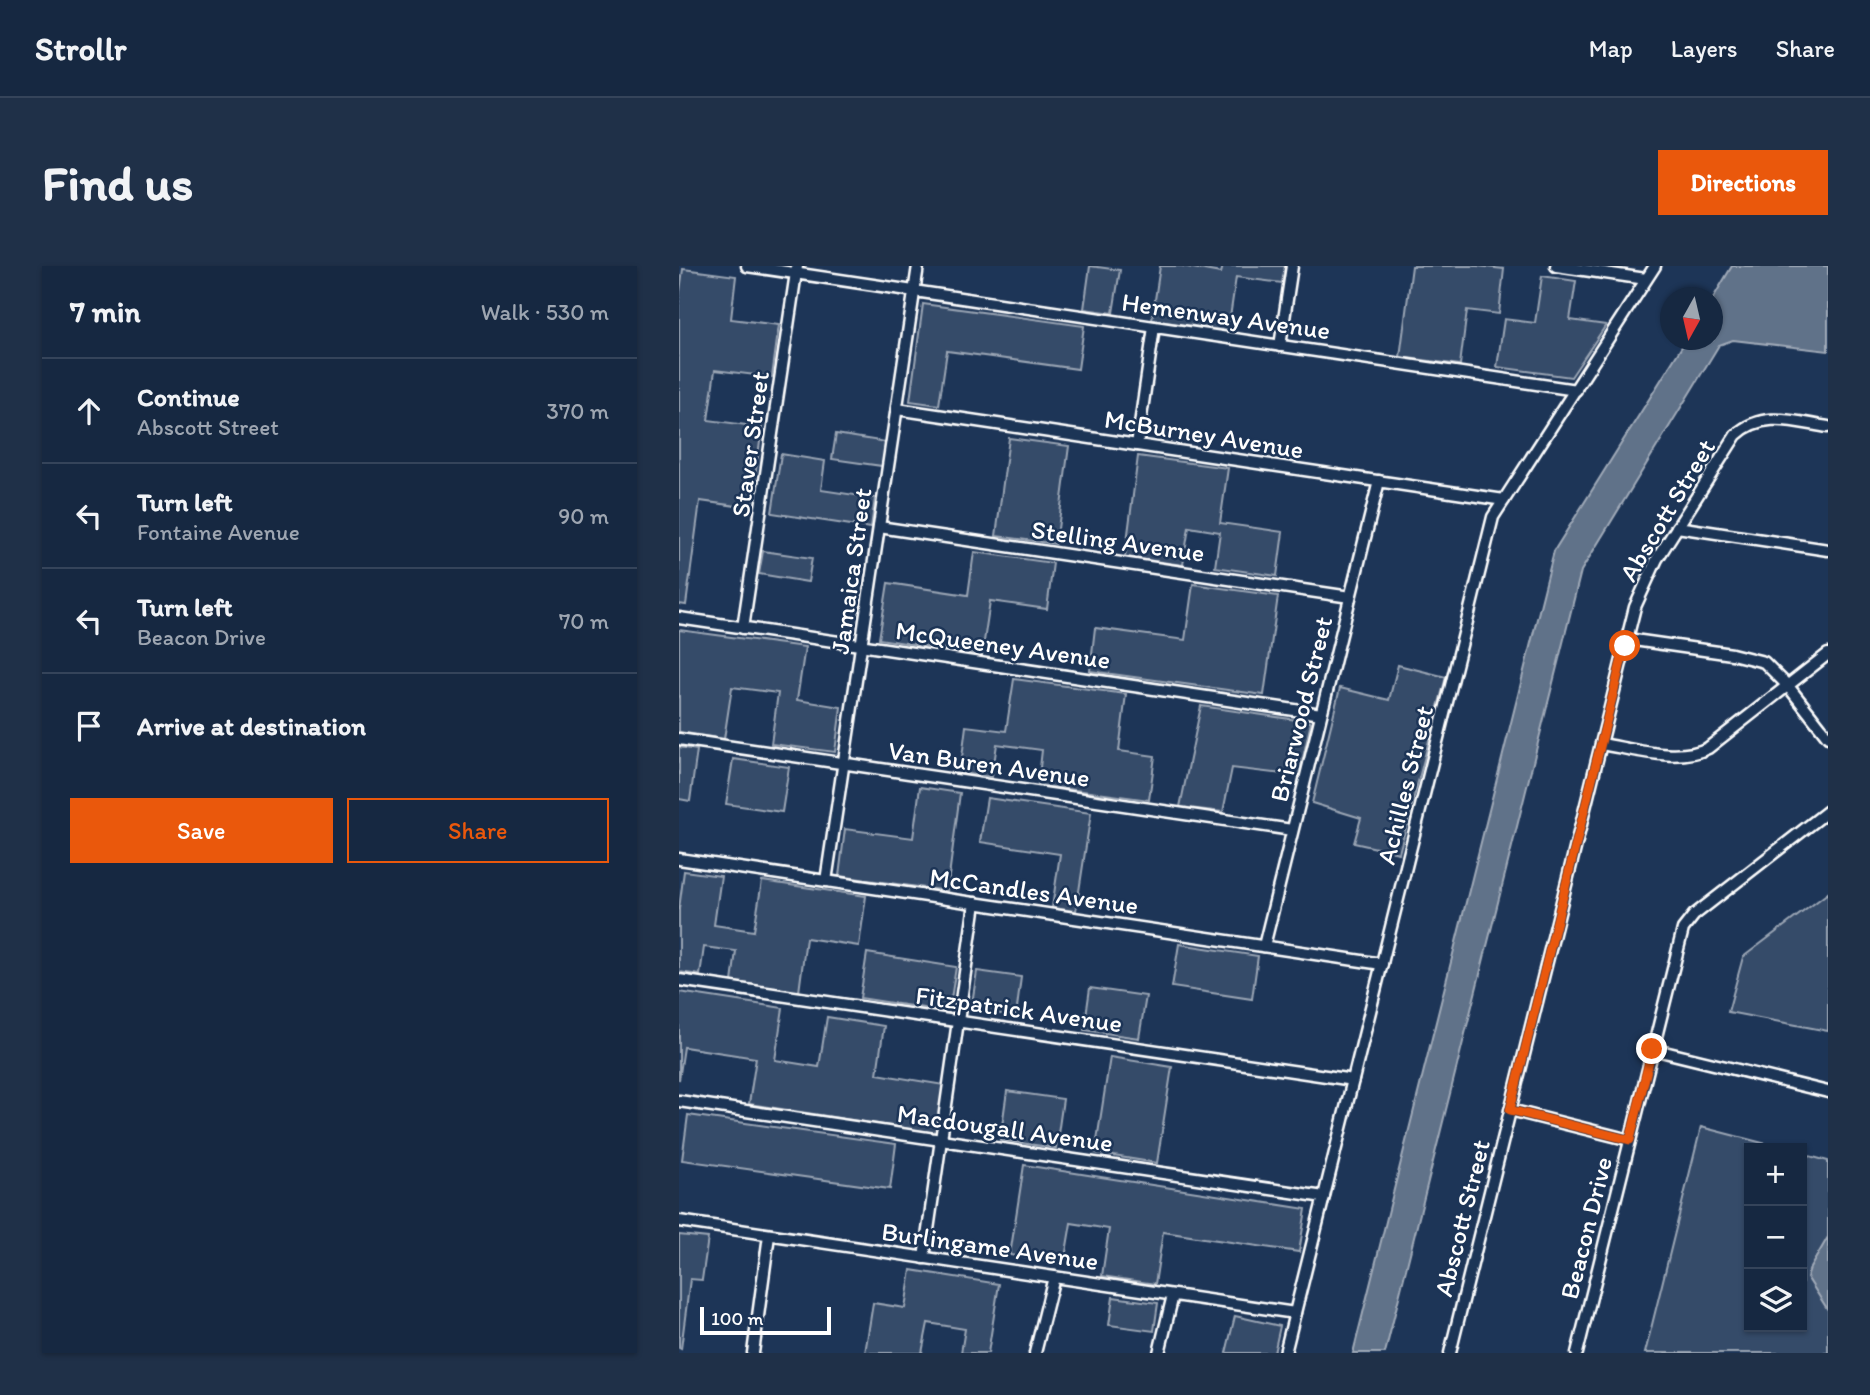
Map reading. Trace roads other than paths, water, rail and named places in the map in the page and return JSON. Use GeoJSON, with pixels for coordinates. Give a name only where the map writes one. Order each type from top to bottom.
{"type":"FeatureCollection","features":[{"type":"Feature","properties":{"kind":"street","name":"Hemenway Avenue"},"geometry":{"type":"LineString","coordinates":[[747,266],[797,270],[914,291],[1576,390]]}},
{"type":"Feature","properties":{"kind":"street","name":"Jamaica Street"},"geometry":{"type":"LineString","coordinates":[[826,881],[918,266]]}},
{"type":"Feature","properties":{"kind":"street"},"geometry":{"type":"LineString","coordinates":[[1280,346],[1292,266]]}},
{"type":"Feature","properties":{"kind":"street"},"geometry":{"type":"LineString","coordinates":[[1556,266],[1647,279]]}},
{"type":"Feature","properties":{"kind":"street","name":"Achilles Street"},"geometry":{"type":"LineString","coordinates":[[1285,1353],[1493,517],[1655,266]]}},
{"type":"Feature","properties":{"kind":"street","name":"Staver Street"},"geometry":{"type":"LineString","coordinates":[[743,628],[797,270]]}},
{"type":"Feature","properties":{"kind":"street"},"geometry":{"type":"LineString","coordinates":[[1137,445],[1154,327]]}},
{"type":"Feature","properties":{"kind":"street","name":"McBurney Avenue"},"geometry":{"type":"LineString","coordinates":[[897,409],[1504,500]]}},
{"type":"Feature","properties":{"kind":"street","name":"Abscott Street"},"geometry":{"type":"LineString","coordinates":[[1450,1353],[1627,639],[1644,582],[1736,435],[1746,426],[1759,420],[1774,419],[1828,427]]}},
{"type":"Feature","properties":{"kind":"street","name":"Briarwood Street"},"geometry":{"type":"LineString","coordinates":[[1264,946],[1379,481]]}},
{"type":"Feature","properties":{"kind":"street","name":"Stelling Avenue"},"geometry":{"type":"LineString","coordinates":[[879,527],[1350,597]]}},
{"type":"Feature","properties":{"kind":"street"},"geometry":{"type":"LineString","coordinates":[[1677,527],[1828,550]]}},
{"type":"Feature","properties":{"kind":"street","name":"McQueeney Avenue"},"geometry":{"type":"LineString","coordinates":[[679,618],[1321,714]]}},
{"type":"Feature","properties":{"kind":"street"},"geometry":{"type":"LineString","coordinates":[[1627,639],[1732,654],[1763,662],[1788,686],[1828,737]]}},
{"type":"Feature","properties":{"kind":"street"},"geometry":{"type":"LineString","coordinates":[[1601,744],[1680,756],[1696,754],[1708,748],[1828,654]]}},
{"type":"Feature","properties":{"kind":"street","name":"Van Buren Avenue"},"geometry":{"type":"LineString","coordinates":[[679,739],[1292,830]]}},
{"type":"Feature","properties":{"kind":"street","name":"Beacon Drive"},"geometry":{"type":"LineString","coordinates":[[1577,1353],[1683,929],[1694,915],[1828,811]]}},
{"type":"Feature","properties":{"kind":"street","name":"McCandles Avenue"},"geometry":{"type":"LineString","coordinates":[[679,859],[1382,964]]}},
{"type":"Feature","properties":{"kind":"street"},"geometry":{"type":"LineString","coordinates":[[924,1258],[975,904]]}},
{"type":"Feature","properties":{"kind":"street","name":"Fitzpatrick Avenue"},"geometry":{"type":"LineString","coordinates":[[679,980],[1353,1080]]}},
{"type":"Feature","properties":{"kind":"street"},"geometry":{"type":"LineString","coordinates":[[1652,1049],[1828,1092]]}},
{"type":"Feature","properties":{"kind":"street","name":"Macdougall Avenue"},"geometry":{"type":"LineString","coordinates":[[679,1101],[1324,1197]]}},
{"type":"Feature","properties":{"kind":"street"},"geometry":{"type":"LineString","coordinates":[[1510,1110],[1630,1140]]}},
{"type":"Feature","properties":{"kind":"street","name":"Burlingame Avenue"},"geometry":{"type":"LineString","coordinates":[[679,1221],[1295,1313]]}},
{"type":"Feature","properties":{"kind":"street"},"geometry":{"type":"LineString","coordinates":[[753,1353],[769,1235]]}},
{"type":"Feature","properties":{"kind":"street"},"geometry":{"type":"LineString","coordinates":[[1035,1353],[1054,1277]]}},
{"type":"Feature","properties":{"kind":"street"},"geometry":{"type":"LineString","coordinates":[[1159,1353],[1173,1295]]}}]}
